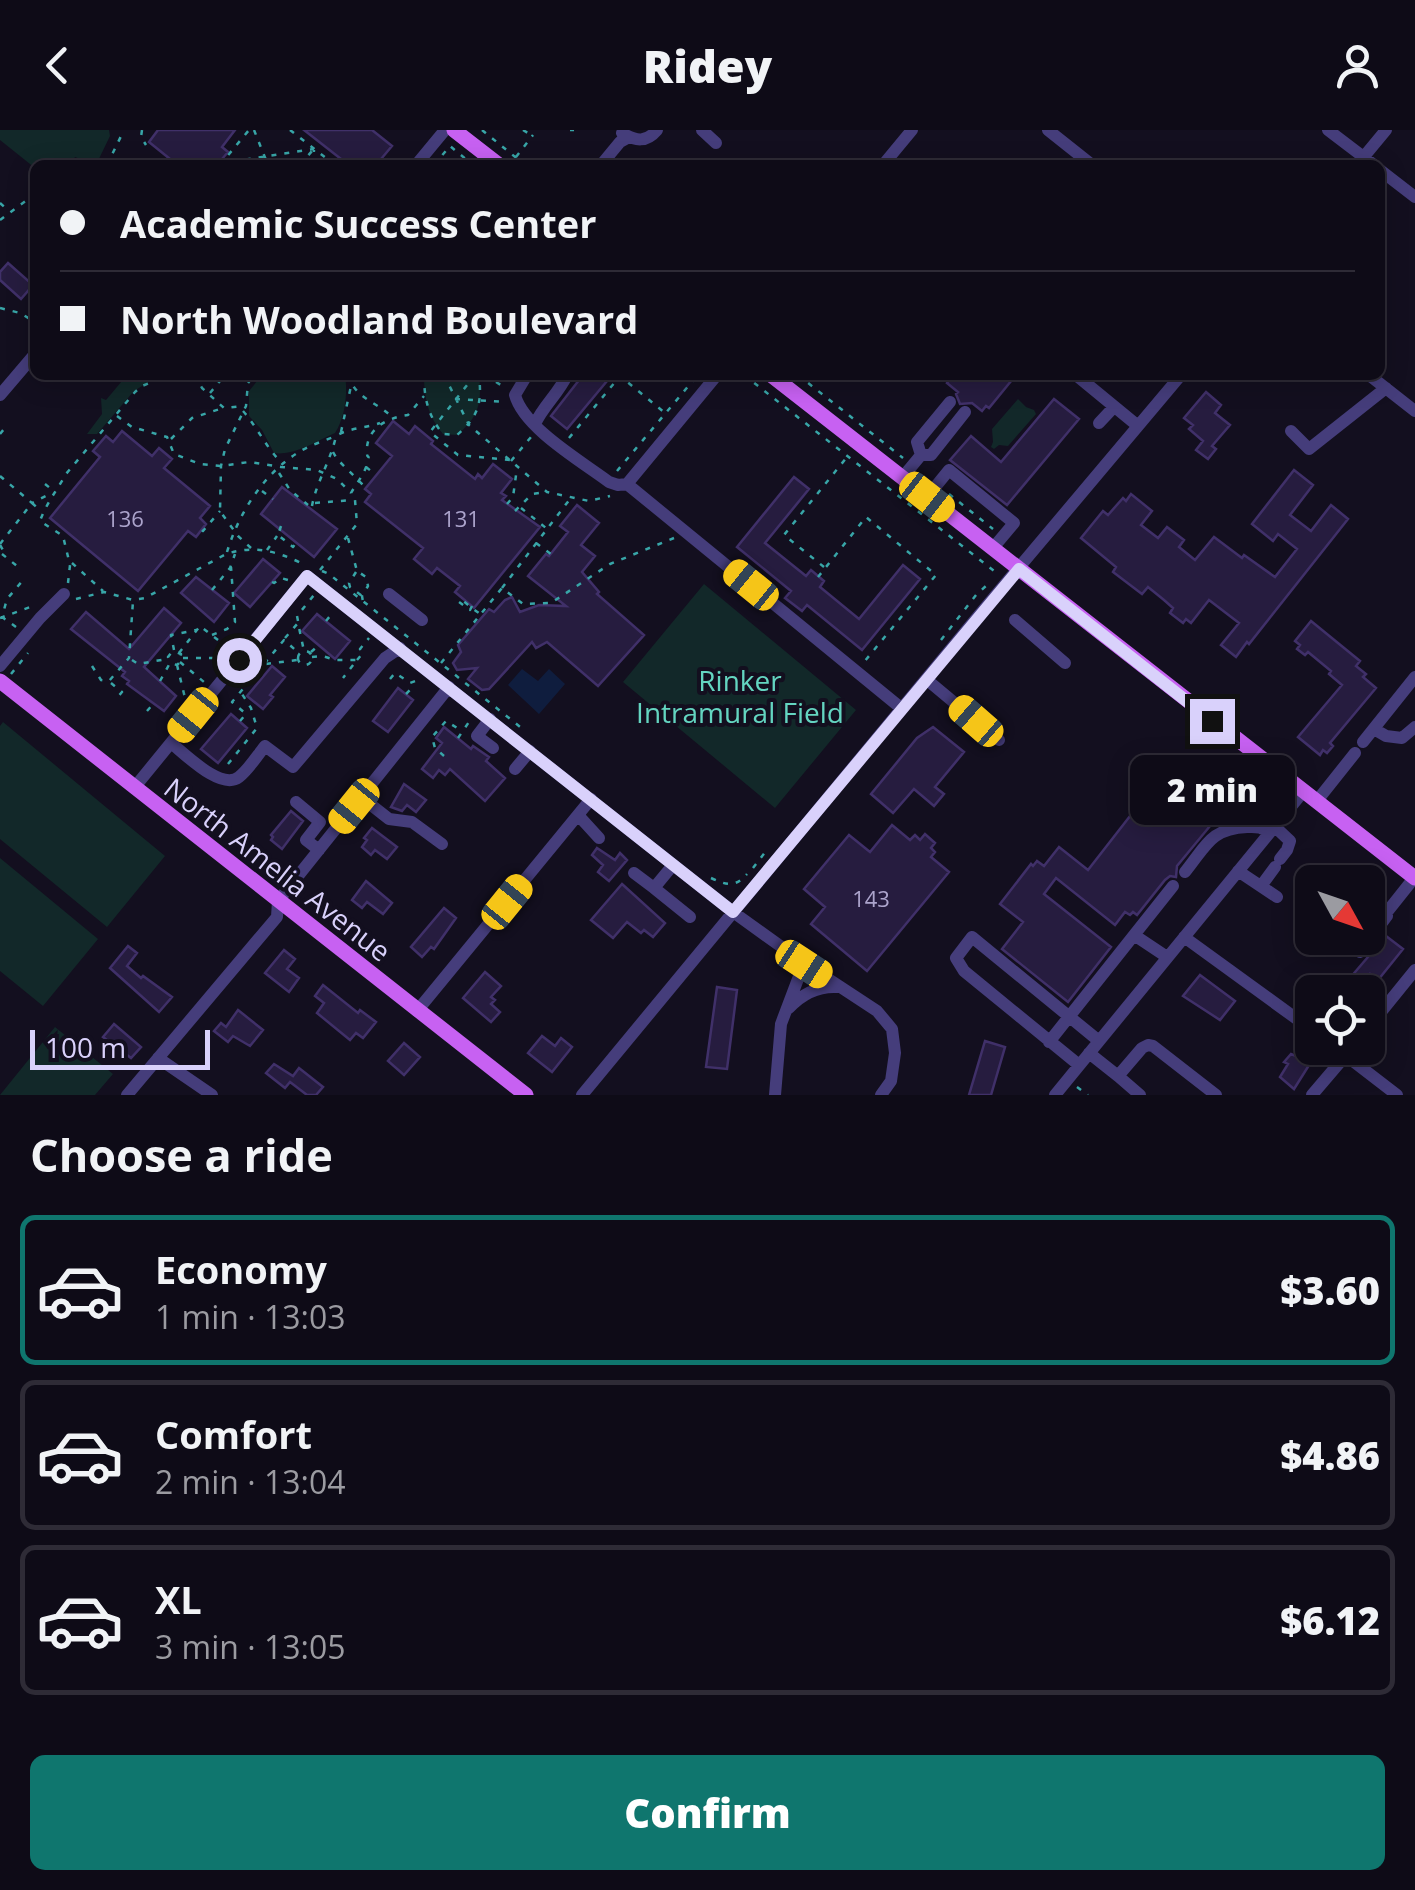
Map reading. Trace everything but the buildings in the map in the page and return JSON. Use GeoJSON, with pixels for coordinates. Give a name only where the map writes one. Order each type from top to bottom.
{"type":"FeatureCollection","features":[{"type":"Feature","properties":{"kind":"main road"},"geometry":{"type":"LineString","coordinates":[[454,130],[493,160]]}},
{"type":"Feature","properties":{"kind":"main road"},"geometry":{"type":"LineString","coordinates":[[777,380],[1414,878]]}},
{"type":"Feature","properties":{"kind":"main road","name":"North Amelia Avenue"},"geometry":{"type":"LineString","coordinates":[[0,681],[526,1095]]}},
{"type":"Feature","properties":{"kind":"street"},"geometry":{"type":"LineString","coordinates":[[420,160],[446,130]]}},
{"type":"Feature","properties":{"kind":"street"},"geometry":{"type":"LineString","coordinates":[[604,160],[625,135],[646,140],[657,130]]}},
{"type":"Feature","properties":{"kind":"street"},"geometry":{"type":"LineString","coordinates":[[702,130],[716,143]]}},
{"type":"Feature","properties":{"kind":"street"},"geometry":{"type":"LineString","coordinates":[[888,160],[912,130]]}},
{"type":"Feature","properties":{"kind":"street"},"geometry":{"type":"LineString","coordinates":[[1048,130],[1086,160]]}},
{"type":"Feature","properties":{"kind":"street"},"geometry":{"type":"LineString","coordinates":[[1328,130],[1363,160]]}},
{"type":"Feature","properties":{"kind":"street"},"geometry":{"type":"LineString","coordinates":[[1366,160],[1386,130]]}},
{"type":"Feature","properties":{"kind":"street"},"geometry":{"type":"LineString","coordinates":[[1385,174],[1415,197]]}},
{"type":"Feature","properties":{"kind":"street"},"geometry":{"type":"LineString","coordinates":[[0,394],[30,360]]}},
{"type":"Feature","properties":{"kind":"street"},"geometry":{"type":"LineString","coordinates":[[524,380],[515,395],[522,412],[618,486],[627,484],[713,380]]}},
{"type":"Feature","properties":{"kind":"street"},"geometry":{"type":"LineString","coordinates":[[537,426],[541,411],[565,380]]}},
{"type":"Feature","properties":{"kind":"street"},"geometry":{"type":"LineString","coordinates":[[1082,380],[1138,426]]}},
{"type":"Feature","properties":{"kind":"street"},"geometry":{"type":"LineString","coordinates":[[582,1095],[1177,380]]}},
{"type":"Feature","properties":{"kind":"street"},"geometry":{"type":"LineString","coordinates":[[1376,380],[1415,410]]}},
{"type":"Feature","properties":{"kind":"street"},"geometry":{"type":"LineString","coordinates":[[1290,432],[1308,449],[1386,388]]}},
{"type":"Feature","properties":{"kind":"street"},"geometry":{"type":"LineString","coordinates":[[921,455],[917,442],[950,402]]}},
{"type":"Feature","properties":{"kind":"street"},"geometry":{"type":"LineString","coordinates":[[1099,423],[1114,407]]}},
{"type":"Feature","properties":{"kind":"street"},"geometry":{"type":"LineString","coordinates":[[902,478],[921,455],[931,454],[965,412]]}},
{"type":"Feature","properties":{"kind":"street"},"geometry":{"type":"LineString","coordinates":[[927,497],[949,470],[1014,523],[993,548]]}},
{"type":"Feature","properties":{"kind":"street"},"geometry":{"type":"LineString","coordinates":[[627,484],[901,708]]}},
{"type":"Feature","properties":{"kind":"street"},"geometry":{"type":"LineString","coordinates":[[134,788],[313,573],[400,648],[733,912],[877,1012],[892,1029],[895,1054],[892,1082],[880,1095]]}},
{"type":"Feature","properties":{"kind":"street"},"geometry":{"type":"LineString","coordinates":[[0,666],[64,594]]}},
{"type":"Feature","properties":{"kind":"street"},"geometry":{"type":"LineString","coordinates":[[390,594],[422,620]]}},
{"type":"Feature","properties":{"kind":"street"},"geometry":{"type":"LineString","coordinates":[[1014,620],[1064,663]]}},
{"type":"Feature","properties":{"kind":"street"},"geometry":{"type":"LineString","coordinates":[[170,743],[206,771],[229,781],[237,779],[265,746],[292,767],[384,658],[400,648]]}},
{"type":"Feature","properties":{"kind":"street"},"geometry":{"type":"LineString","coordinates":[[1055,1095],[1272,829],[1410,696],[1415,678]]}},
{"type":"Feature","properties":{"kind":"street"},"geometry":{"type":"LineString","coordinates":[[926,679],[999,740]]}},
{"type":"Feature","properties":{"kind":"street"},"geometry":{"type":"LineString","coordinates":[[127,1095],[276,916],[278,901],[450,687]]}},
{"type":"Feature","properties":{"kind":"street"},"geometry":{"type":"LineString","coordinates":[[490,719],[477,736],[493,748]]}},
{"type":"Feature","properties":{"kind":"street"},"geometry":{"type":"LineString","coordinates":[[1374,729],[1402,738],[1415,727]]}},
{"type":"Feature","properties":{"kind":"street"},"geometry":{"type":"LineString","coordinates":[[516,769],[530,751]]}},
{"type":"Feature","properties":{"kind":"street"},"geometry":{"type":"LineString","coordinates":[[362,797],[390,819],[412,822],[442,844]]}},
{"type":"Feature","properties":{"kind":"street"},"geometry":{"type":"LineString","coordinates":[[418,1011],[591,799]]}},
{"type":"Feature","properties":{"kind":"street"},"geometry":{"type":"LineString","coordinates":[[296,802],[320,822],[306,840],[319,850]]}},
{"type":"Feature","properties":{"kind":"street"},"geometry":{"type":"LineString","coordinates":[[578,815],[599,838]]}},
{"type":"Feature","properties":{"kind":"street"},"geometry":{"type":"LineString","coordinates":[[1185,872],[1215,834],[1226,828],[1261,826],[1290,841],[1288,850],[1260,886]]}},
{"type":"Feature","properties":{"kind":"street"},"geometry":{"type":"LineString","coordinates":[[654,888],[673,864]]}},
{"type":"Feature","properties":{"kind":"street"},"geometry":{"type":"LineString","coordinates":[[1238,871],[1277,897]]}},
{"type":"Feature","properties":{"kind":"street"},"geometry":{"type":"LineString","coordinates":[[634,872],[690,916]]}},
{"type":"Feature","properties":{"kind":"street"},"geometry":{"type":"LineString","coordinates":[[1385,920],[1414,878]]}},
{"type":"Feature","properties":{"kind":"street"},"geometry":{"type":"LineString","coordinates":[[1050,1042],[1173,886]]}},
{"type":"Feature","properties":{"kind":"street"},"geometry":{"type":"LineString","coordinates":[[1134,935],[1167,958]]}},
{"type":"Feature","properties":{"kind":"street"},"geometry":{"type":"LineString","coordinates":[[1080,1065],[964,971],[956,958],[972,938],[1099,1041]]}},
{"type":"Feature","properties":{"kind":"street"},"geometry":{"type":"LineString","coordinates":[[1184,938],[1295,1018]]}},
{"type":"Feature","properties":{"kind":"street"},"geometry":{"type":"LineString","coordinates":[[776,1095],[781,1024],[804,964]]}},
{"type":"Feature","properties":{"kind":"street"},"geometry":{"type":"LineString","coordinates":[[1385,1007],[1415,970]]}},
{"type":"Feature","properties":{"kind":"street"},"geometry":{"type":"LineString","coordinates":[[787,1010],[815,989],[840,987]]}},
{"type":"Feature","properties":{"kind":"street"},"geometry":{"type":"LineString","coordinates":[[1118,1076],[1146,1045],[1153,1046],[1216,1095]]}},
{"type":"Feature","properties":{"kind":"street"},"geometry":{"type":"LineString","coordinates":[[1089,1053],[1140,1095]]}},
{"type":"Feature","properties":{"kind":"street"},"geometry":{"type":"LineString","coordinates":[[158,1058],[212,1095]]}},
{"type":"Feature","properties":{"kind":"street"},"geometry":{"type":"LineString","coordinates":[[1312,1095],[1333,1065]]}},
{"type":"Feature","properties":{"kind":"street"},"geometry":{"type":"LineString","coordinates":[[1362,1065],[1397,1095]]}},
{"type":"Feature","properties":{"kind":"path"},"geometry":{"type":"LineString","coordinates":[[109,160],[124,130]]}},
{"type":"Feature","properties":{"kind":"path"},"geometry":{"type":"LineString","coordinates":[[142,130],[146,145]]}},
{"type":"Feature","properties":{"kind":"path"},"geometry":{"type":"LineString","coordinates":[[226,160],[251,130],[266,160]]}},
{"type":"Feature","properties":{"kind":"path"},"geometry":{"type":"LineString","coordinates":[[482,130],[519,160]]}},
{"type":"Feature","properties":{"kind":"path"},"geometry":{"type":"LineString","coordinates":[[516,158],[533,135],[523,130]]}},
{"type":"Feature","properties":{"kind":"path"},"geometry":{"type":"LineString","coordinates":[[293,131],[328,160]]}},
{"type":"Feature","properties":{"kind":"path"},"geometry":{"type":"LineString","coordinates":[[304,160],[318,142]]}},
{"type":"Feature","properties":{"kind":"path"},"geometry":{"type":"LineString","coordinates":[[438,160],[450,146],[466,160]]}},
{"type":"Feature","properties":{"kind":"path"},"geometry":{"type":"LineString","coordinates":[[244,160],[313,148]]}},
{"type":"Feature","properties":{"kind":"path"},"geometry":{"type":"LineString","coordinates":[[313,148],[314,160]]}},
{"type":"Feature","properties":{"kind":"path"},"geometry":{"type":"LineString","coordinates":[[458,160],[460,155]]}},
{"type":"Feature","properties":{"kind":"path"},"geometry":{"type":"LineString","coordinates":[[0,220],[30,198]]}},
{"type":"Feature","properties":{"kind":"path"},"geometry":{"type":"LineString","coordinates":[[0,203],[10,212]]}},
{"type":"Feature","properties":{"kind":"path"},"geometry":{"type":"LineString","coordinates":[[0,308],[30,319]]}},
{"type":"Feature","properties":{"kind":"path"},"geometry":{"type":"LineString","coordinates":[[64,594],[69,560],[65,542],[63,536],[40,521],[43,513],[66,474],[142,386],[152,380]]}},
{"type":"Feature","properties":{"kind":"path"},"geometry":{"type":"LineString","coordinates":[[197,380],[224,408]]}},
{"type":"Feature","properties":{"kind":"path"},"geometry":{"type":"LineString","coordinates":[[209,394],[220,380]]}},
{"type":"Feature","properties":{"kind":"path"},"geometry":{"type":"LineString","coordinates":[[248,380],[246,406],[221,466],[220,511],[252,548]]}},
{"type":"Feature","properties":{"kind":"path"},"geometry":{"type":"LineString","coordinates":[[350,380],[364,399],[392,417]]}},
{"type":"Feature","properties":{"kind":"path"},"geometry":{"type":"LineString","coordinates":[[424,380],[424,396],[434,424],[443,434],[457,435],[470,425],[480,399],[478,380]]}},
{"type":"Feature","properties":{"kind":"path"},"geometry":{"type":"LineString","coordinates":[[446,380],[470,425],[548,492]]}},
{"type":"Feature","properties":{"kind":"path"},"geometry":{"type":"LineString","coordinates":[[472,380],[430,432],[458,455],[512,461]]}},
{"type":"Feature","properties":{"kind":"path"},"geometry":{"type":"LineString","coordinates":[[493,380],[510,391]]}},
{"type":"Feature","properties":{"kind":"path"},"geometry":{"type":"LineString","coordinates":[[564,442],[615,380]]}},
{"type":"Feature","properties":{"kind":"path"},"geometry":{"type":"LineString","coordinates":[[625,380],[665,412]]}},
{"type":"Feature","properties":{"kind":"path"},"geometry":{"type":"LineString","coordinates":[[608,482],[693,380]]}},
{"type":"Feature","properties":{"kind":"path"},"geometry":{"type":"LineString","coordinates":[[342,432],[351,385]]}},
{"type":"Feature","properties":{"kind":"path"},"geometry":{"type":"LineString","coordinates":[[226,554],[242,513],[260,489],[300,452],[342,432],[408,415],[424,396]]}},
{"type":"Feature","properties":{"kind":"path"},"geometry":{"type":"LineString","coordinates":[[455,399],[508,402]]}},
{"type":"Feature","properties":{"kind":"path"},"geometry":{"type":"LineString","coordinates":[[170,440],[192,418],[246,406]]}},
{"type":"Feature","properties":{"kind":"path"},"geometry":{"type":"LineString","coordinates":[[242,412],[254,423],[290,490],[311,505],[355,500]]}},
{"type":"Feature","properties":{"kind":"path"},"geometry":{"type":"LineString","coordinates":[[116,415],[132,427],[170,440]]}},
{"type":"Feature","properties":{"kind":"path"},"geometry":{"type":"LineString","coordinates":[[351,493],[366,467],[367,446],[382,423]]}},
{"type":"Feature","properties":{"kind":"path"},"geometry":{"type":"LineString","coordinates":[[0,434],[8,424]]}},
{"type":"Feature","properties":{"kind":"path"},"geometry":{"type":"LineString","coordinates":[[512,461],[537,426]]}},
{"type":"Feature","properties":{"kind":"path"},"geometry":{"type":"LineString","coordinates":[[311,505],[336,436]]}},
{"type":"Feature","properties":{"kind":"path"},"geometry":{"type":"LineString","coordinates":[[170,440],[174,454],[200,464],[249,462],[325,472],[337,479],[355,500],[357,524],[313,573]]}},
{"type":"Feature","properties":{"kind":"path"},"geometry":{"type":"LineString","coordinates":[[333,450],[366,488]]}},
{"type":"Feature","properties":{"kind":"path"},"geometry":{"type":"LineString","coordinates":[[448,457],[452,452]]}},
{"type":"Feature","properties":{"kind":"path"},"geometry":{"type":"LineString","coordinates":[[825,568],[784,535],[847,457]]}},
{"type":"Feature","properties":{"kind":"path"},"geometry":{"type":"LineString","coordinates":[[508,504],[513,497],[517,466]]}},
{"type":"Feature","properties":{"kind":"path"},"geometry":{"type":"LineString","coordinates":[[366,467],[376,475]]}},
{"type":"Feature","properties":{"kind":"path"},"geometry":{"type":"LineString","coordinates":[[0,476],[43,513]]}},
{"type":"Feature","properties":{"kind":"path"},"geometry":{"type":"LineString","coordinates":[[0,487],[8,483]]}},
{"type":"Feature","properties":{"kind":"path"},"geometry":{"type":"LineString","coordinates":[[45,484],[55,494]]}},
{"type":"Feature","properties":{"kind":"path"},"geometry":{"type":"LineString","coordinates":[[260,489],[273,499]]}},
{"type":"Feature","properties":{"kind":"path"},"geometry":{"type":"LineString","coordinates":[[547,529],[517,509],[532,494],[548,492],[589,501],[614,497]]}},
{"type":"Feature","properties":{"kind":"path"},"geometry":{"type":"LineString","coordinates":[[22,570],[1,555],[0,544],[32,504],[55,494]]}},
{"type":"Feature","properties":{"kind":"path"},"geometry":{"type":"LineString","coordinates":[[442,663],[571,498]]}},
{"type":"Feature","properties":{"kind":"path"},"geometry":{"type":"LineString","coordinates":[[202,530],[220,511]]}},
{"type":"Feature","properties":{"kind":"path"},"geometry":{"type":"LineString","coordinates":[[818,576],[866,518],[936,575],[860,666]]}},
{"type":"Feature","properties":{"kind":"path"},"geometry":{"type":"LineString","coordinates":[[266,551],[281,526]]}},
{"type":"Feature","properties":{"kind":"path"},"geometry":{"type":"LineString","coordinates":[[65,542],[70,535]]}},
{"type":"Feature","properties":{"kind":"path"},"geometry":{"type":"LineString","coordinates":[[278,535],[292,547]]}},
{"type":"Feature","properties":{"kind":"path"},"geometry":{"type":"LineString","coordinates":[[502,588],[524,604],[551,603],[610,564],[680,535]]}},
{"type":"Feature","properties":{"kind":"path"},"geometry":{"type":"LineString","coordinates":[[348,536],[357,571],[366,578],[368,586],[363,602]]}},
{"type":"Feature","properties":{"kind":"path"},"geometry":{"type":"LineString","coordinates":[[292,559],[292,547],[298,540]]}},
{"type":"Feature","properties":{"kind":"path"},"geometry":{"type":"LineString","coordinates":[[536,543],[550,554]]}},
{"type":"Feature","properties":{"kind":"path"},"geometry":{"type":"LineString","coordinates":[[636,544],[641,553]]}},
{"type":"Feature","properties":{"kind":"path"},"geometry":{"type":"LineString","coordinates":[[69,560],[104,592],[133,600],[145,598],[226,554],[252,548],[280,553],[313,573],[329,574],[530,734]]}},
{"type":"Feature","properties":{"kind":"path"},"geometry":{"type":"LineString","coordinates":[[212,590],[231,566],[236,551]]}},
{"type":"Feature","properties":{"kind":"path"},"geometry":{"type":"LineString","coordinates":[[212,635],[227,630],[235,622],[231,566]]}},
{"type":"Feature","properties":{"kind":"path"},"geometry":{"type":"LineString","coordinates":[[357,571],[349,582],[353,591],[362,596]]}},
{"type":"Feature","properties":{"kind":"path"},"geometry":{"type":"LineString","coordinates":[[504,572],[510,577]]}},
{"type":"Feature","properties":{"kind":"path"},"geometry":{"type":"LineString","coordinates":[[272,582],[281,578],[293,583]]}},
{"type":"Feature","properties":{"kind":"path"},"geometry":{"type":"LineString","coordinates":[[1,618],[7,600],[24,579]]}},
{"type":"Feature","properties":{"kind":"path"},"geometry":{"type":"LineString","coordinates":[[64,594],[70,601],[104,592]]}},
{"type":"Feature","properties":{"kind":"path"},"geometry":{"type":"LineString","coordinates":[[316,593],[297,616],[303,664],[307,664],[318,644]]}},
{"type":"Feature","properties":{"kind":"path"},"geometry":{"type":"LineString","coordinates":[[1,618],[64,594]]}},
{"type":"Feature","properties":{"kind":"path"},"geometry":{"type":"LineString","coordinates":[[471,608],[461,599],[480,614]]}},
{"type":"Feature","properties":{"kind":"path"},"geometry":{"type":"LineString","coordinates":[[482,599],[488,604]]}},
{"type":"Feature","properties":{"kind":"path"},"geometry":{"type":"LineString","coordinates":[[109,681],[129,658],[133,600]]}},
{"type":"Feature","properties":{"kind":"path"},"geometry":{"type":"LineString","coordinates":[[520,613],[524,604]]}},
{"type":"Feature","properties":{"kind":"path"},"geometry":{"type":"LineString","coordinates":[[1,618],[21,631]]}},
{"type":"Feature","properties":{"kind":"path"},"geometry":{"type":"LineString","coordinates":[[246,714],[232,702],[298,623]]}},
{"type":"Feature","properties":{"kind":"path"},"geometry":{"type":"LineString","coordinates":[[129,658],[138,664],[234,656],[200,626],[178,658]]}},
{"type":"Feature","properties":{"kind":"path"},"geometry":{"type":"LineString","coordinates":[[197,702],[188,712],[171,634],[198,630]]}},
{"type":"Feature","properties":{"kind":"path"},"geometry":{"type":"LineString","coordinates":[[284,640],[301,655]]}},
{"type":"Feature","properties":{"kind":"path"},"geometry":{"type":"LineString","coordinates":[[160,681],[170,653],[210,686]]}},
{"type":"Feature","properties":{"kind":"path"},"geometry":{"type":"LineString","coordinates":[[343,678],[363,653]]}},
{"type":"Feature","properties":{"kind":"path"},"geometry":{"type":"LineString","coordinates":[[263,665],[301,655],[357,660]]}},
{"type":"Feature","properties":{"kind":"path"},"geometry":{"type":"LineString","coordinates":[[263,665],[268,671]]}},
{"type":"Feature","properties":{"kind":"path"},"geometry":{"type":"LineString","coordinates":[[92,666],[102,680],[122,692],[116,699]]}},
{"type":"Feature","properties":{"kind":"path"},"geometry":{"type":"LineString","coordinates":[[390,679],[395,673],[410,683]]}},
{"type":"Feature","properties":{"kind":"path"},"geometry":{"type":"LineString","coordinates":[[410,683],[425,676]]}},
{"type":"Feature","properties":{"kind":"path"},"geometry":{"type":"LineString","coordinates":[[248,683],[254,687]]}},
{"type":"Feature","properties":{"kind":"path"},"geometry":{"type":"LineString","coordinates":[[406,694],[410,683]]}},
{"type":"Feature","properties":{"kind":"path"},"geometry":{"type":"LineString","coordinates":[[228,764],[258,728],[240,692]]}},
{"type":"Feature","properties":{"kind":"path"},"geometry":{"type":"LineString","coordinates":[[147,711],[154,703]]}},
{"type":"Feature","properties":{"kind":"path"},"geometry":{"type":"LineString","coordinates":[[240,722],[253,712]]}},
{"type":"Feature","properties":{"kind":"path"},"geometry":{"type":"LineString","coordinates":[[458,738],[474,713]]}},
{"type":"Feature","properties":{"kind":"path"},"geometry":{"type":"LineString","coordinates":[[444,756],[432,740],[443,722],[448,721],[462,732]]}},
{"type":"Feature","properties":{"kind":"path"},"geometry":{"type":"LineString","coordinates":[[227,752],[234,757]]}},
{"type":"Feature","properties":{"kind":"path"},"geometry":{"type":"LineString","coordinates":[[710,877],[725,885],[735,884],[773,845]]}},
{"type":"Feature","properties":{"kind":"green space"},"geometry":{"type":"Polygon","coordinates":[[[0,130],[109,130],[110,136],[98,160],[75,157],[30,160],[30,164],[0,140],[0,130]]]}},
{"type":"Feature","properties":{"kind":"green space"},"geometry":{"type":"Polygon","coordinates":[[[123,380],[152,380],[134,391],[97,434],[87,434],[102,414],[101,398],[106,400],[123,380]]]}},
{"type":"Feature","properties":{"kind":"green space"},"geometry":{"type":"Polygon","coordinates":[[[258,380],[345,380],[345,405],[335,433],[298,450],[274,453],[249,416],[249,391],[258,380]]]}},
{"type":"Feature","properties":{"kind":"green space"},"geometry":{"type":"Polygon","coordinates":[[[424,380],[479,380],[477,409],[457,435],[443,434],[426,399],[424,380]]]}},
{"type":"Feature","properties":{"kind":"green space"},"geometry":{"type":"Polygon","coordinates":[[[1018,399],[1036,414],[1008,446],[994,449],[992,429],[1018,399]]]}},
{"type":"Feature","properties":{"kind":"green space","name":"Rinker Intramural Field"},"geometry":{"type":"Polygon","coordinates":[[[704,584],[856,710],[775,808],[623,682],[704,584]]]}},
{"type":"Feature","properties":{"kind":"green space"},"geometry":{"type":"Polygon","coordinates":[[[3,722],[165,856],[107,927],[0,839],[3,722]]]}},
{"type":"Feature","properties":{"kind":"green space"},"geometry":{"type":"Polygon","coordinates":[[[0,858],[98,939],[43,1006],[0,971],[0,858]]]}},
{"type":"Feature","properties":{"kind":"green space"},"geometry":{"type":"Polygon","coordinates":[[[55,1027],[113,1074],[95,1095],[0,1095],[55,1027]]]}},
{"type":"Feature","properties":{"kind":"water"},"geometry":{"type":"Polygon","coordinates":[[[522,669],[538,681],[549,669],[565,684],[539,714],[508,685],[522,669]]]}},
{"type":"Feature","properties":{"kind":"route"},"geometry":{"type":"LineString","coordinates":[[239,660],[307,576],[733,912],[1019,569],[1212,721]]}}]}
